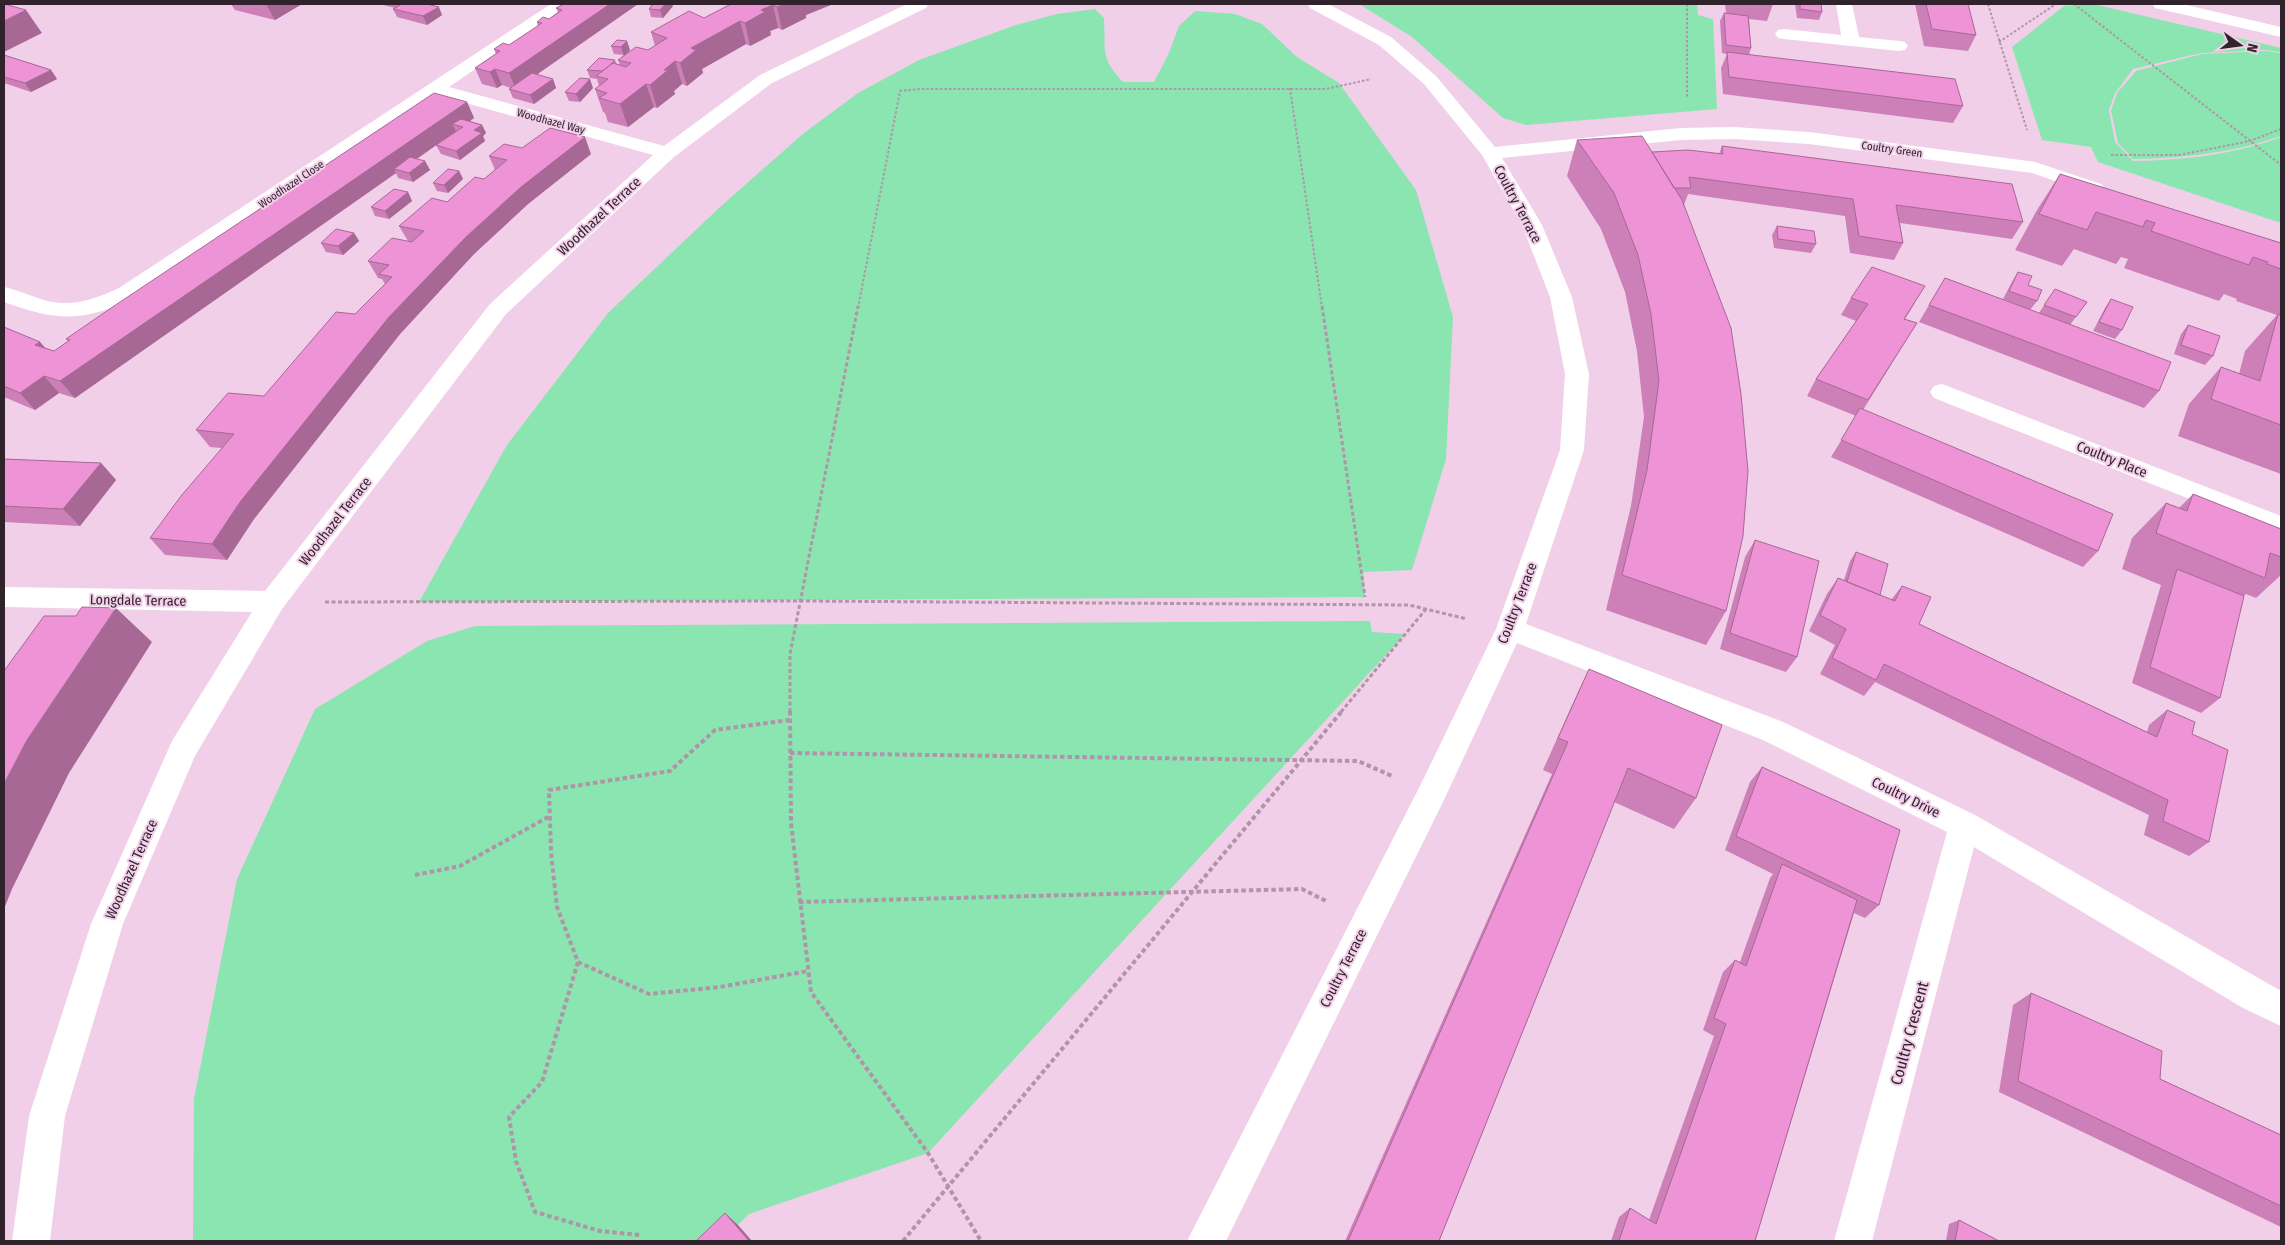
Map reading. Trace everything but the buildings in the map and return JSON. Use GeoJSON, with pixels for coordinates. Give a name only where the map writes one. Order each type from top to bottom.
{"type":"FeatureCollection","features":[{"type":"Feature","properties":{"kind":"street","name":"Woodhazel Close"},"geometry":{"type":"LineString","coordinates":[[4,294],[42,308],[66,312],[98,307],[127,293],[562,4]]}},
{"type":"Feature","properties":{"kind":"street","name":"Woodhazel Terrace"},"geometry":{"type":"LineString","coordinates":[[31,1241],[47,1116],[107,924],[183,750],[272,602],[498,309],[668,153],[766,79],[920,4]]}},
{"type":"Feature","properties":{"kind":"street","name":"Coultry Terrace"},"geometry":{"type":"LineString","coordinates":[[1206,1241],[1432,793],[1510,629],[1572,450],[1577,374],[1561,297],[1532,225],[1490,153],[1430,80],[1385,41],[1316,4]]}},
{"type":"Feature","properties":{"kind":"street"},"geometry":{"type":"LineString","coordinates":[[1844,4],[1851,41]]}},
{"type":"Feature","properties":{"kind":"street"},"geometry":{"type":"LineString","coordinates":[[2161,4],[2281,32]]}},
{"type":"Feature","properties":{"kind":"street"},"geometry":{"type":"LineString","coordinates":[[1784,34],[1899,46]]}},
{"type":"Feature","properties":{"kind":"street","name":"Woodhazel Way"},"geometry":{"type":"LineString","coordinates":[[434,89],[668,153]]}},
{"type":"Feature","properties":{"kind":"street","name":"Coultry Green"},"geometry":{"type":"LineString","coordinates":[[1490,153],[1681,134],[1734,133],[1809,138],[2028,167],[2108,192]]}},
{"type":"Feature","properties":{"kind":"street","name":"Coultry Place"},"geometry":{"type":"LineString","coordinates":[[1942,392],[2281,526]]}},
{"type":"Feature","properties":{"kind":"street","name":"Longdale Terrace"},"geometry":{"type":"LineString","coordinates":[[4,597],[272,602]]}},
{"type":"Feature","properties":{"kind":"street","name":"Coultry Drive"},"geometry":{"type":"LineString","coordinates":[[1510,629],[1773,731],[1964,825],[2255,996],[2281,1009]]}},
{"type":"Feature","properties":{"kind":"street","name":"Coultry Crescent"},"geometry":{"type":"LineString","coordinates":[[1853,1241],[1964,825]]}},
{"type":"Feature","properties":{"kind":"path"},"geometry":{"type":"LineString","coordinates":[[1988,4],[2029,137],[2028,167]]}},
{"type":"Feature","properties":{"kind":"path"},"geometry":{"type":"LineString","coordinates":[[2000,42],[2056,4]]}},
{"type":"Feature","properties":{"kind":"path"},"geometry":{"type":"LineString","coordinates":[[2074,4],[2281,165]]}},
{"type":"Feature","properties":{"kind":"path"},"geometry":{"type":"LineString","coordinates":[[981,1241],[928,1154],[811,992],[791,823],[790,654],[900,91],[920,89],[1326,89],[1417,69]]}},
{"type":"Feature","properties":{"kind":"path"},"geometry":{"type":"LineString","coordinates":[[1290,88],[1365,597]]}},
{"type":"Feature","properties":{"kind":"path"},"geometry":{"type":"LineString","coordinates":[[2106,154],[2179,155],[2250,141],[2281,129]]}},
{"type":"Feature","properties":{"kind":"path"},"geometry":{"type":"LineString","coordinates":[[272,602],[800,601],[1399,604],[1510,629]]}},
{"type":"Feature","properties":{"kind":"path"},"geometry":{"type":"LineString","coordinates":[[903,1241],[1426,609]]}},
{"type":"Feature","properties":{"kind":"path"},"geometry":{"type":"LineString","coordinates":[[640,1235],[600,1231],[535,1212],[516,1160],[509,1117],[542,1082],[578,962],[557,907],[549,790],[670,771],[715,730],[790,720]]}},
{"type":"Feature","properties":{"kind":"path"},"geometry":{"type":"LineString","coordinates":[[790,753],[1358,761],[1432,793]]}},
{"type":"Feature","properties":{"kind":"path"},"geometry":{"type":"LineString","coordinates":[[415,874],[460,866],[550,816]]}},
{"type":"Feature","properties":{"kind":"path"},"geometry":{"type":"LineString","coordinates":[[799,902],[1302,889],[1366,921]]}},
{"type":"Feature","properties":{"kind":"path"},"geometry":{"type":"LineString","coordinates":[[578,962],[648,994],[720,987],[808,971]]}},
{"type":"Feature","properties":{"kind":"green space"},"geometry":{"type":"Polygon","coordinates":[[[1359,4],[1697,4],[1698,15],[1713,19],[1717,109],[1526,125],[1503,118],[1412,37],[1359,4]]]}},
{"type":"Feature","properties":{"kind":"green space"},"geometry":{"type":"Polygon","coordinates":[[[2093,4],[2281,48],[2281,52],[2265,50],[2201,53],[2133,69],[2115,93],[2109,110],[2115,142],[2133,161],[2208,155],[2245,148],[2281,137],[2281,223],[2098,162],[2091,147],[2042,140],[2012,47],[2064,6],[2093,4]]]}},
{"type":"Feature","properties":{"kind":"green space"},"geometry":{"type":"Polygon","coordinates":[[[1095,9],[1104,18],[1107,59],[1110,66],[1123,82],[1154,82],[1168,55],[1179,26],[1195,11],[1235,14],[1262,24],[1297,57],[1339,83],[1416,190],[1453,317],[1446,459],[1412,570],[1363,572],[1365,597],[419,602],[507,445],[608,313],[719,208],[804,133],[858,93],[919,60],[1016,25],[1057,14],[1095,9]]]}},
{"type":"Feature","properties":{"kind":"green space"},"geometry":{"type":"Polygon","coordinates":[[[2266,51],[2281,53],[2281,136],[2245,147],[2208,154],[2133,159],[2118,143],[2111,111],[2117,93],[2136,71],[2202,54],[2266,51]]]}},
{"type":"Feature","properties":{"kind":"green space"},"geometry":{"type":"Polygon","coordinates":[[[1370,621],[1372,632],[1405,634],[928,1153],[749,1214],[722,1241],[193,1241],[194,1099],[237,879],[315,709],[427,641],[475,626],[1370,621]]]}}]}
